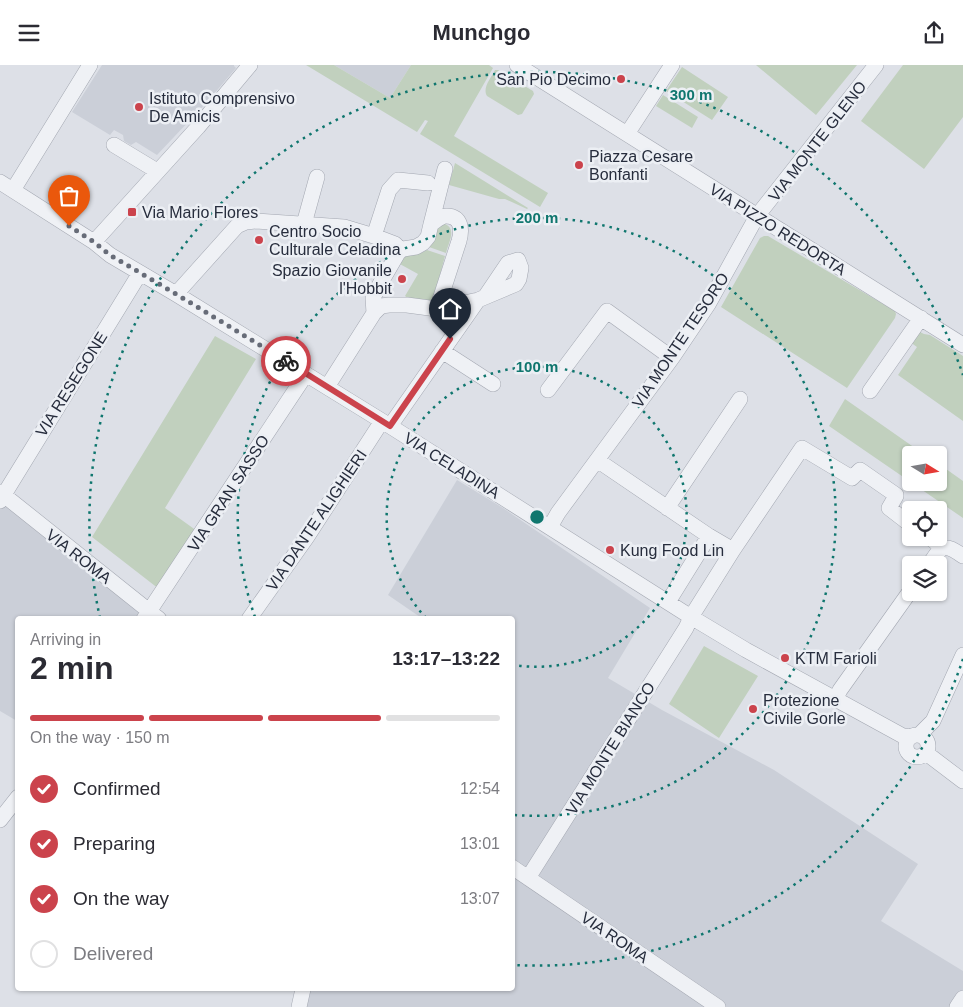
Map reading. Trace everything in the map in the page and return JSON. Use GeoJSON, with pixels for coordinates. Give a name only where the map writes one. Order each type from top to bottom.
{"type":"FeatureCollection","features":[{"type":"Feature","properties":{"kind":"street"},"geometry":{"type":"LineString","coordinates":[[6,186],[90,65]]}},
{"type":"Feature","properties":{"kind":"street"},"geometry":{"type":"LineString","coordinates":[[94,242],[156,171],[198,127],[250,65]]}},
{"type":"Feature","properties":{"kind":"street","name":"VIA PIZZO REDORTA"},"geometry":{"type":"LineString","coordinates":[[517,65],[963,345]]}},
{"type":"Feature","properties":{"kind":"street"},"geometry":{"type":"LineString","coordinates":[[627,134],[672,65]]}},
{"type":"Feature","properties":{"kind":"street","name":"VIA MONTE GLENO"},"geometry":{"type":"LineString","coordinates":[[757,216],[876,65]]}},
{"type":"Feature","properties":{"kind":"street"},"geometry":{"type":"LineString","coordinates":[[114,145],[156,171]]}},
{"type":"Feature","properties":{"kind":"street"},"geometry":{"type":"LineString","coordinates":[[374,313],[373,298],[398,253],[403,249],[416,247],[428,237],[445,169]]}},
{"type":"Feature","properties":{"kind":"street"},"geometry":{"type":"LineString","coordinates":[[304,224],[317,177]]}},
{"type":"Feature","properties":{"kind":"street"},"geometry":{"type":"LineString","coordinates":[[374,236],[390,190],[398,180],[428,183]]}},
{"type":"Feature","properties":{"kind":"street","name":"VIA CELADINA"},"geometry":{"type":"LineString","coordinates":[[6,186],[94,242],[110,255],[386,423],[691,617],[746,650],[903,736],[915,736]]}},
{"type":"Feature","properties":{"kind":"street"},"geometry":{"type":"LineString","coordinates":[[431,224],[446,216],[453,217],[460,225],[462,231],[437,309]]}},
{"type":"Feature","properties":{"kind":"street","name":"VIA MONTE TESORO"},"geometry":{"type":"LineString","coordinates":[[550,527],[558,513],[709,303],[757,216]]}},
{"type":"Feature","properties":{"kind":"street"},"geometry":{"type":"LineString","coordinates":[[176,294],[237,226],[246,222],[256,221],[344,227],[395,244],[398,247],[398,253]]}},
{"type":"Feature","properties":{"kind":"street","name":"VIA RESEGONE"},"geometry":{"type":"LineString","coordinates":[[1,496],[140,273]]}},
{"type":"Feature","properties":{"kind":"street","name":"VIA DANTE ALIGHIERI"},"geometry":{"type":"LineString","coordinates":[[251,616],[386,423],[481,298],[437,309]]}},
{"type":"Feature","properties":{"kind":"street"},"geometry":{"type":"LineString","coordinates":[[327,387],[374,313],[381,307],[407,305],[437,309],[458,327]]}},
{"type":"Feature","properties":{"kind":"street"},"geometry":{"type":"LineString","coordinates":[[548,390],[607,311],[672,357]]}},
{"type":"Feature","properties":{"kind":"street"},"geometry":{"type":"LineString","coordinates":[[870,391],[921,318]]}},
{"type":"Feature","properties":{"kind":"street"},"geometry":{"type":"LineString","coordinates":[[442,351],[492,384]]}},
{"type":"Feature","properties":{"kind":"street","name":"VIA GRAN SASSO"},"geometry":{"type":"LineString","coordinates":[[151,616],[306,374]]}},
{"type":"Feature","properties":{"kind":"street"},"geometry":{"type":"LineString","coordinates":[[667,507],[740,399]]}},
{"type":"Feature","properties":{"kind":"street","name":"VIA MONTE BIANCO"},"geometry":{"type":"LineString","coordinates":[[528,878],[733,550],[802,448],[852,478],[860,470],[896,495],[889,507],[902,518]]}},
{"type":"Feature","properties":{"kind":"street"},"geometry":{"type":"LineString","coordinates":[[597,459],[709,536],[733,550]]}},
{"type":"Feature","properties":{"kind":"street","name":"VIA ROMA"},"geometry":{"type":"LineString","coordinates":[[1,496],[151,616]]}},
{"type":"Feature","properties":{"kind":"street"},"geometry":{"type":"LineString","coordinates":[[668,602],[709,536]]}},
{"type":"Feature","properties":{"kind":"street"},"geometry":{"type":"LineString","coordinates":[[940,546],[950,548],[963,557]]}},
{"type":"Feature","properties":{"kind":"street"},"geometry":{"type":"LineString","coordinates":[[936,556],[943,548]]}},
{"type":"Feature","properties":{"kind":"street"},"geometry":{"type":"LineString","coordinates":[[836,700],[840,690],[903,601]]}},
{"type":"Feature","properties":{"kind":"street"},"geometry":{"type":"LineString","coordinates":[[963,655],[933,721],[908,741],[906,746],[911,755],[919,757],[926,753],[936,763],[963,781]]}},
{"type":"Feature","properties":{"kind":"street"},"geometry":{"type":"LineString","coordinates":[[0,820],[15,801]]}},
{"type":"Feature","properties":{"kind":"street","name":"VIA ROMA"},"geometry":{"type":"LineString","coordinates":[[515,869],[712,1005]]}},
{"type":"Feature","properties":{"kind":"street"},"geometry":{"type":"LineString","coordinates":[[299,1007],[303,991]]}},
{"type":"Feature","properties":{"kind":"street"},"geometry":{"type":"LineString","coordinates":[[957,1007],[963,998]]}},
{"type":"Feature","properties":{"kind":"shaded area","name":"Istituto Comprensivo De Amicis"},"geometry":{"type":"Polygon","coordinates":[[[102,65],[234,65],[236,68],[157,155],[136,142],[131,145],[124,141],[123,135],[114,130],[110,135],[72,112],[102,65]]]}},
{"type":"Feature","properties":{"kind":"shaded area"},"geometry":{"type":"Polygon","coordinates":[[[334,65],[411,65],[390,98],[334,65]]]}},
{"type":"Feature","properties":{"kind":"shaded area"},"geometry":{"type":"Polygon","coordinates":[[[457,480],[503,508],[650,608],[608,678],[662,710],[774,770],[918,864],[881,921],[963,971],[963,1007],[304,1007],[308,991],[515,991],[515,616],[419,616],[388,595],[457,480]]]}},
{"type":"Feature","properties":{"kind":"shaded area"},"geometry":{"type":"Polygon","coordinates":[[[0,499],[142,616],[15,616],[15,720],[0,711],[0,499]]]}},
{"type":"Feature","properties":{"kind":"green space"},"geometry":{"type":"Polygon","coordinates":[[[306,65],[334,65],[390,98],[411,65],[489,65],[493,68],[454,136],[548,193],[540,207],[420,134],[428,121],[425,120],[417,132],[306,65]]]}},
{"type":"Feature","properties":{"kind":"green space"},"geometry":{"type":"Polygon","coordinates":[[[756,65],[857,65],[816,115],[756,65]]]}},
{"type":"Feature","properties":{"kind":"green space"},"geometry":{"type":"Polygon","coordinates":[[[903,65],[963,65],[963,117],[924,169],[861,121],[903,65]]]}},
{"type":"Feature","properties":{"kind":"green space"},"geometry":{"type":"Polygon","coordinates":[[[682,67],[728,97],[712,120],[666,91],[682,67]]]}},
{"type":"Feature","properties":{"kind":"green space"},"geometry":{"type":"Polygon","coordinates":[[[495,70],[533,91],[534,94],[522,114],[518,115],[487,96],[486,86],[495,70]]]}},
{"type":"Feature","properties":{"kind":"green space"},"geometry":{"type":"Polygon","coordinates":[[[663,95],[698,117],[692,128],[656,106],[663,95]]]}},
{"type":"Feature","properties":{"kind":"green space"},"geometry":{"type":"Polygon","coordinates":[[[455,163],[528,208],[505,199],[449,185],[455,163]]]}},
{"type":"Feature","properties":{"kind":"green space"},"geometry":{"type":"Polygon","coordinates":[[[442,223],[447,225],[451,231],[446,253],[429,247],[435,240],[436,224],[442,223]]]}},
{"type":"Feature","properties":{"kind":"green space"},"geometry":{"type":"Polygon","coordinates":[[[768,236],[895,311],[895,318],[847,388],[721,307],[760,238],[768,236]]]}},
{"type":"Feature","properties":{"kind":"green space"},"geometry":{"type":"Polygon","coordinates":[[[427,250],[445,256],[433,301],[409,299],[405,296],[418,274],[398,263],[402,256],[419,254],[427,250]]]}},
{"type":"Feature","properties":{"kind":"green space"},"geometry":{"type":"Polygon","coordinates":[[[918,331],[930,335],[963,356],[963,421],[898,375],[917,347],[910,342],[918,331]]]}},
{"type":"Feature","properties":{"kind":"green space"},"geometry":{"type":"Polygon","coordinates":[[[215,336],[256,359],[165,508],[197,531],[159,589],[92,537],[215,336]]]}},
{"type":"Feature","properties":{"kind":"green space"},"geometry":{"type":"Polygon","coordinates":[[[845,399],[912,446],[902,446],[902,476],[829,426],[845,399]]]}},
{"type":"Feature","properties":{"kind":"green space"},"geometry":{"type":"Polygon","coordinates":[[[948,470],[963,481],[963,518],[947,507],[947,501],[938,501],[924,491],[948,491],[948,470]]]}},
{"type":"Feature","properties":{"kind":"green space"},"geometry":{"type":"Polygon","coordinates":[[[704,646],[758,676],[719,738],[669,704],[704,646]]]}},
{"type":"Feature","properties":{"kind":"way so far"},"geometry":{"type":"LineString","coordinates":[[69,226],[110,255],[286,361]]}},
{"type":"Feature","properties":{"kind":"place","name":"San Pio Decimo"},"geometry":{"type":"Point","coordinates":[621,79]}},
{"type":"Feature","properties":{"kind":"place","name":"Istituto Comprensivo De Amicis"},"geometry":{"type":"Point","coordinates":[139,107]}},
{"type":"Feature","properties":{"kind":"place","name":"Piazza Cesare Bonfanti"},"geometry":{"type":"Point","coordinates":[579,165]}},
{"type":"Feature","properties":{"kind":"place","name":"Via Mario Flores"},"geometry":{"type":"Point","coordinates":[132,212]}},
{"type":"Feature","properties":{"kind":"place","name":"Centro Socio Culturale Celadina"},"geometry":{"type":"Point","coordinates":[259,240]}},
{"type":"Feature","properties":{"kind":"place","name":"Spazio Giovanile l'Hobbit"},"geometry":{"type":"Point","coordinates":[402,279]}},
{"type":"Feature","properties":{"kind":"place","name":"Kung Food Lin"},"geometry":{"type":"Point","coordinates":[610,550]}},
{"type":"Feature","properties":{"kind":"place","name":"KTM Farioli"},"geometry":{"type":"Point","coordinates":[785,658]}},
{"type":"Feature","properties":{"kind":"place","name":"Protezione Civile Gorle"},"geometry":{"type":"Point","coordinates":[753,709]}},
{"type":"Feature","properties":{"kind":"route"},"geometry":{"type":"LineString","coordinates":[[286,361],[390,426],[450,339]]}}]}
